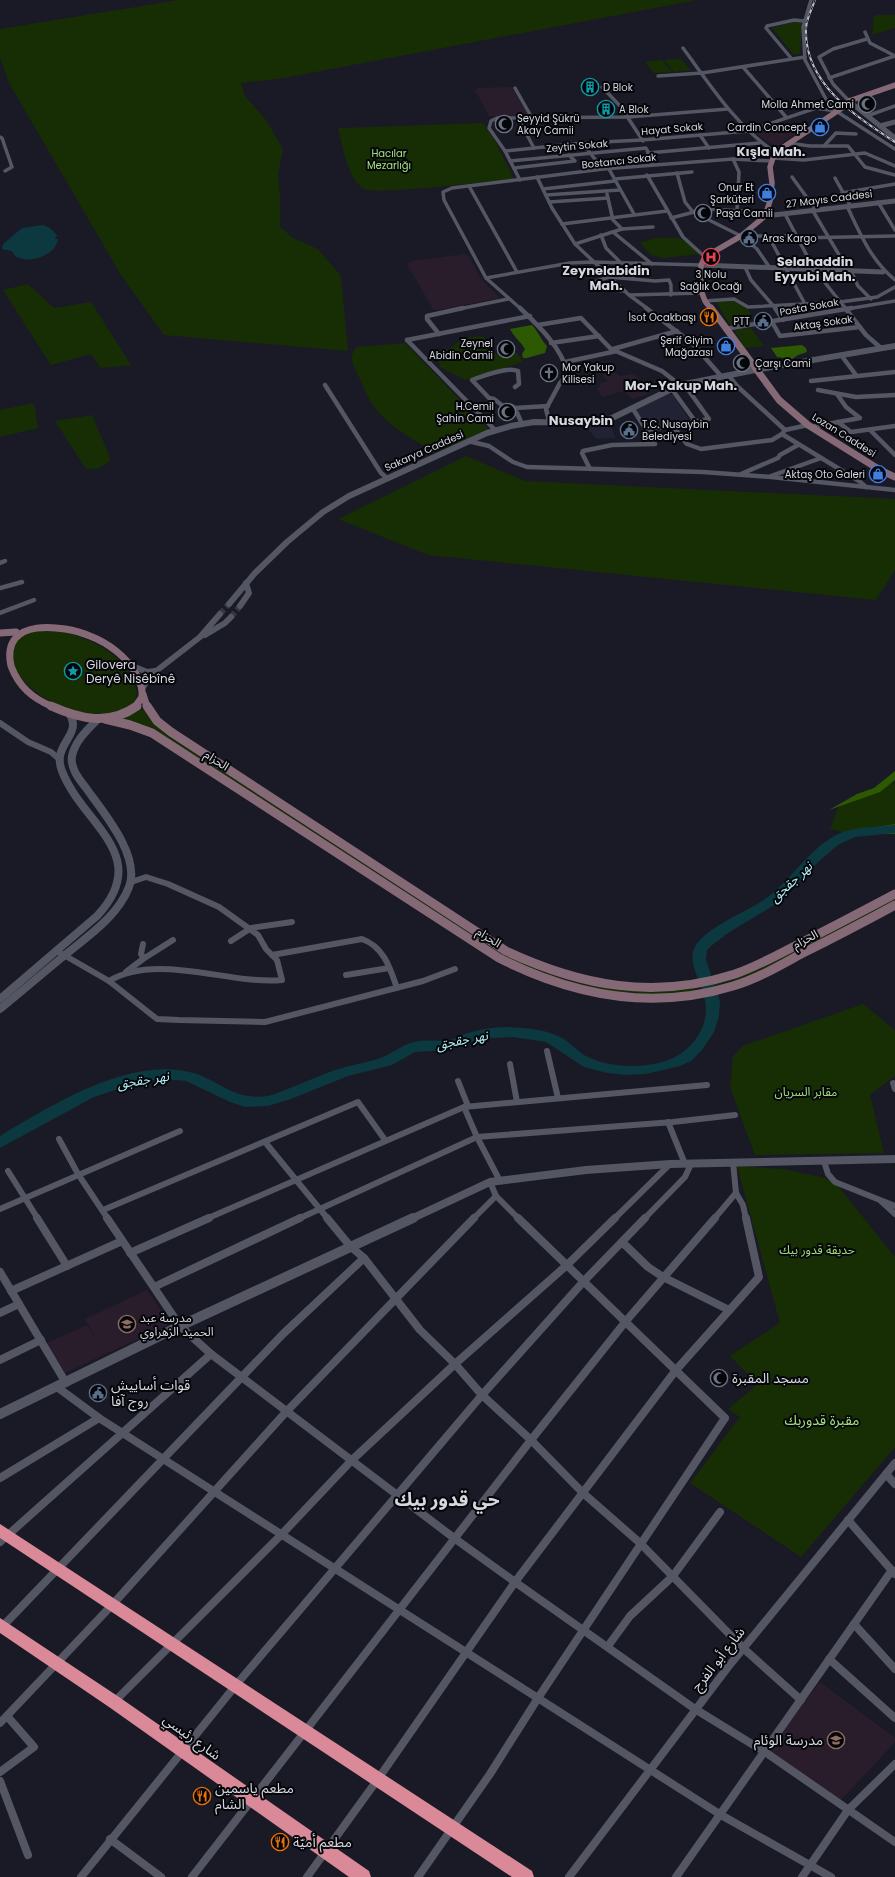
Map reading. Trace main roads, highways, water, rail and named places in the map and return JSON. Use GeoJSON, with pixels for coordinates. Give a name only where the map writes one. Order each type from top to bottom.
{"type":"FeatureCollection","features":[{"type":"Feature","properties":{"kind":"highway"},"geometry":{"type":"LineString","coordinates":[[2,1536],[113,1604],[526,1877]]}},
{"type":"Feature","properties":{"kind":"highway","name":"شارع رئيسي"},"geometry":{"type":"LineString","coordinates":[[1,1626],[114,1702],[183,1752],[364,1877]]}},
{"type":"Feature","properties":{"kind":"main road"},"geometry":{"type":"LineString","coordinates":[[849,104],[895,85]]}},
{"type":"Feature","properties":{"kind":"main road"},"geometry":{"type":"LineString","coordinates":[[849,104],[895,89]]}},
{"type":"Feature","properties":{"kind":"main road","name":"Lozan Caddesi"},"geometry":{"type":"LineString","coordinates":[[849,104],[837,110],[788,143],[773,157],[770,167],[772,183],[770,201],[765,214],[741,236],[705,257],[701,265],[702,293],[705,301],[754,370],[779,400],[809,426],[880,470],[895,477]]}},
{"type":"Feature","properties":{"kind":"main road"},"geometry":{"type":"LineString","coordinates":[[0,633],[19,632],[34,627],[48,626],[79,632],[112,648],[130,665],[136,674],[142,692],[141,701],[131,711],[117,717],[101,719],[70,713],[42,702],[25,689],[3,664]]}},
{"type":"Feature","properties":{"kind":"main road"},"geometry":{"type":"LineString","coordinates":[[14,678],[4,658],[4,649],[9,639],[19,632]]}},
{"type":"Feature","properties":{"kind":"main road","name":"الحزام"},"geometry":{"type":"LineString","coordinates":[[142,692],[148,708],[163,727],[512,954],[552,972],[591,983],[640,987],[668,987],[726,977],[765,961],[895,894]]}},
{"type":"Feature","properties":{"kind":"main road","name":"الحزام"},"geometry":{"type":"LineString","coordinates":[[101,719],[130,725],[152,733],[499,958],[524,971],[574,988],[614,996],[653,998],[703,993],[732,986],[772,969],[895,905]]}},
{"type":"Feature","properties":{"kind":"main road"},"geometry":{"type":"LineString","coordinates":[[698,983],[703,993]]}},
{"type":"Feature","properties":{"kind":"waterway","name":"نهر جقجق"},"geometry":{"type":"LineString","coordinates":[[0,1143],[65,1105],[114,1084],[139,1077],[163,1074],[186,1076],[197,1079],[235,1098],[256,1103],[286,1095],[345,1072],[387,1061],[411,1048],[449,1045],[474,1036],[490,1033],[507,1032],[537,1035],[549,1038],[559,1042],[574,1055],[589,1063],[617,1070],[646,1069],[675,1063],[692,1053],[698,1047],[707,1032],[713,1016],[713,1001],[700,960],[701,949],[706,943],[714,936],[776,898],[826,848],[841,838],[847,835],[868,831],[895,829]]}},
{"type":"Feature","properties":{"kind":"tunnel"},"geometry":{"type":"LineString","coordinates":[[220,614],[229,604]]}},
{"type":"Feature","properties":{"kind":"tunnel"},"geometry":{"type":"LineString","coordinates":[[231,617],[240,606]]}},
{"type":"Feature","properties":{"kind":"railway"},"geometry":{"type":"LineString","coordinates":[[815,0],[806,25],[808,48],[813,66],[823,82],[849,109],[895,142]]}},
{"type":"Feature","properties":{"kind":"place","name":"D Blok"},"geometry":{"type":"Point","coordinates":[590,87]}},
{"type":"Feature","properties":{"kind":"place","name":"Molla Ahmet Cami"},"geometry":{"type":"Point","coordinates":[867,104]}},
{"type":"Feature","properties":{"kind":"place","name":"A Blok"},"geometry":{"type":"Point","coordinates":[606,109]}},
{"type":"Feature","properties":{"kind":"place","name":"Seyyid Şükrü Akay Camii"},"geometry":{"type":"Point","coordinates":[504,124]}},
{"type":"Feature","properties":{"kind":"place","name":"Cardin Concept"},"geometry":{"type":"Point","coordinates":[820,127]}},
{"type":"Feature","properties":{"kind":"place","name":"Onur Et Şarküteri"},"geometry":{"type":"Point","coordinates":[767,193]}},
{"type":"Feature","properties":{"kind":"place","name":"Paşa Camii"},"geometry":{"type":"Point","coordinates":[703,213]}},
{"type":"Feature","properties":{"kind":"place","name":"Aras Kargo"},"geometry":{"type":"Point","coordinates":[749,238]}},
{"type":"Feature","properties":{"kind":"place","name":"3 Nolu Sağlık Ocağı"},"geometry":{"type":"Point","coordinates":[711,257]}},
{"type":"Feature","properties":{"kind":"place","name":"İsot Ocakbaşı"},"geometry":{"type":"Point","coordinates":[709,317]}},
{"type":"Feature","properties":{"kind":"place","name":"PTT"},"geometry":{"type":"Point","coordinates":[763,321]}},
{"type":"Feature","properties":{"kind":"place","name":"Şerif Giyim Mağazası"},"geometry":{"type":"Point","coordinates":[726,346]}},
{"type":"Feature","properties":{"kind":"place","name":"Zeynel Abidin Camii"},"geometry":{"type":"Point","coordinates":[506,349]}},
{"type":"Feature","properties":{"kind":"place","name":"Çarşı Cami"},"geometry":{"type":"Point","coordinates":[742,363]}},
{"type":"Feature","properties":{"kind":"place","name":"Mor Yakup Kilisesi"},"geometry":{"type":"Point","coordinates":[549,373]}},
{"type":"Feature","properties":{"kind":"place","name":"H.Cemil Şahin Cami"},"geometry":{"type":"Point","coordinates":[507,412]}},
{"type":"Feature","properties":{"kind":"place","name":"T.C. Nusaybin Belediyesi"},"geometry":{"type":"Point","coordinates":[629,430]}},
{"type":"Feature","properties":{"kind":"place","name":"Aktaş Oto Galeri"},"geometry":{"type":"Point","coordinates":[878,474]}},
{"type":"Feature","properties":{"kind":"place","name":"Gilovera Deryê Nisêbînê"},"geometry":{"type":"Point","coordinates":[73,671]}},
{"type":"Feature","properties":{"kind":"place","name":"مدرسة عبد الحميد الزهراوي"},"geometry":{"type":"Point","coordinates":[127,1324]}},
{"type":"Feature","properties":{"kind":"place","name":"مسجد المقبرة"},"geometry":{"type":"Point","coordinates":[719,1378]}},
{"type":"Feature","properties":{"kind":"place","name":"قوات أساييش روج آفا"},"geometry":{"type":"Point","coordinates":[98,1393]}},
{"type":"Feature","properties":{"kind":"place","name":"مدرسة الوئام"},"geometry":{"type":"Point","coordinates":[836,1740]}},
{"type":"Feature","properties":{"kind":"place","name":"مطعم ياسمين الشام"},"geometry":{"type":"Point","coordinates":[202,1796]}},
{"type":"Feature","properties":{"kind":"place","name":"مطعم أميّة"},"geometry":{"type":"Point","coordinates":[280,1842]}},
{"type":"Feature","properties":{"kind":"district","name":"Kışla Mah."},"geometry":{"type":"Point","coordinates":[771,151]}},
{"type":"Feature","properties":{"kind":"district","name":"Selahaddin Eyyubi Mah."},"geometry":{"type":"Point","coordinates":[815,268]}},
{"type":"Feature","properties":{"kind":"district","name":"Zeynelabidin Mah."},"geometry":{"type":"Point","coordinates":[606,278]}},
{"type":"Feature","properties":{"kind":"district","name":"Mor-Yakup Mah."},"geometry":{"type":"Point","coordinates":[681,385]}},
{"type":"Feature","properties":{"kind":"district","name":"Nusaybin"},"geometry":{"type":"Point","coordinates":[581,420]}},
{"type":"Feature","properties":{"kind":"district","name":"حي قدور بيك"},"geometry":{"type":"Point","coordinates":[447,1499]}},
{"type":"Feature","properties":{"kind":"park label","name":"Hacılar Mezarlığı"},"geometry":{"type":"Point","coordinates":[389,158]}},
{"type":"Feature","properties":{"kind":"park label","name":"مقابر السريان"},"geometry":{"type":"Point","coordinates":[806,1091]}},
{"type":"Feature","properties":{"kind":"park label","name":"حديقة قدور بيك"},"geometry":{"type":"Point","coordinates":[817,1249]}},
{"type":"Feature","properties":{"kind":"park label","name":"مقبرة قدوربك"},"geometry":{"type":"Point","coordinates":[822,1420]}}]}
